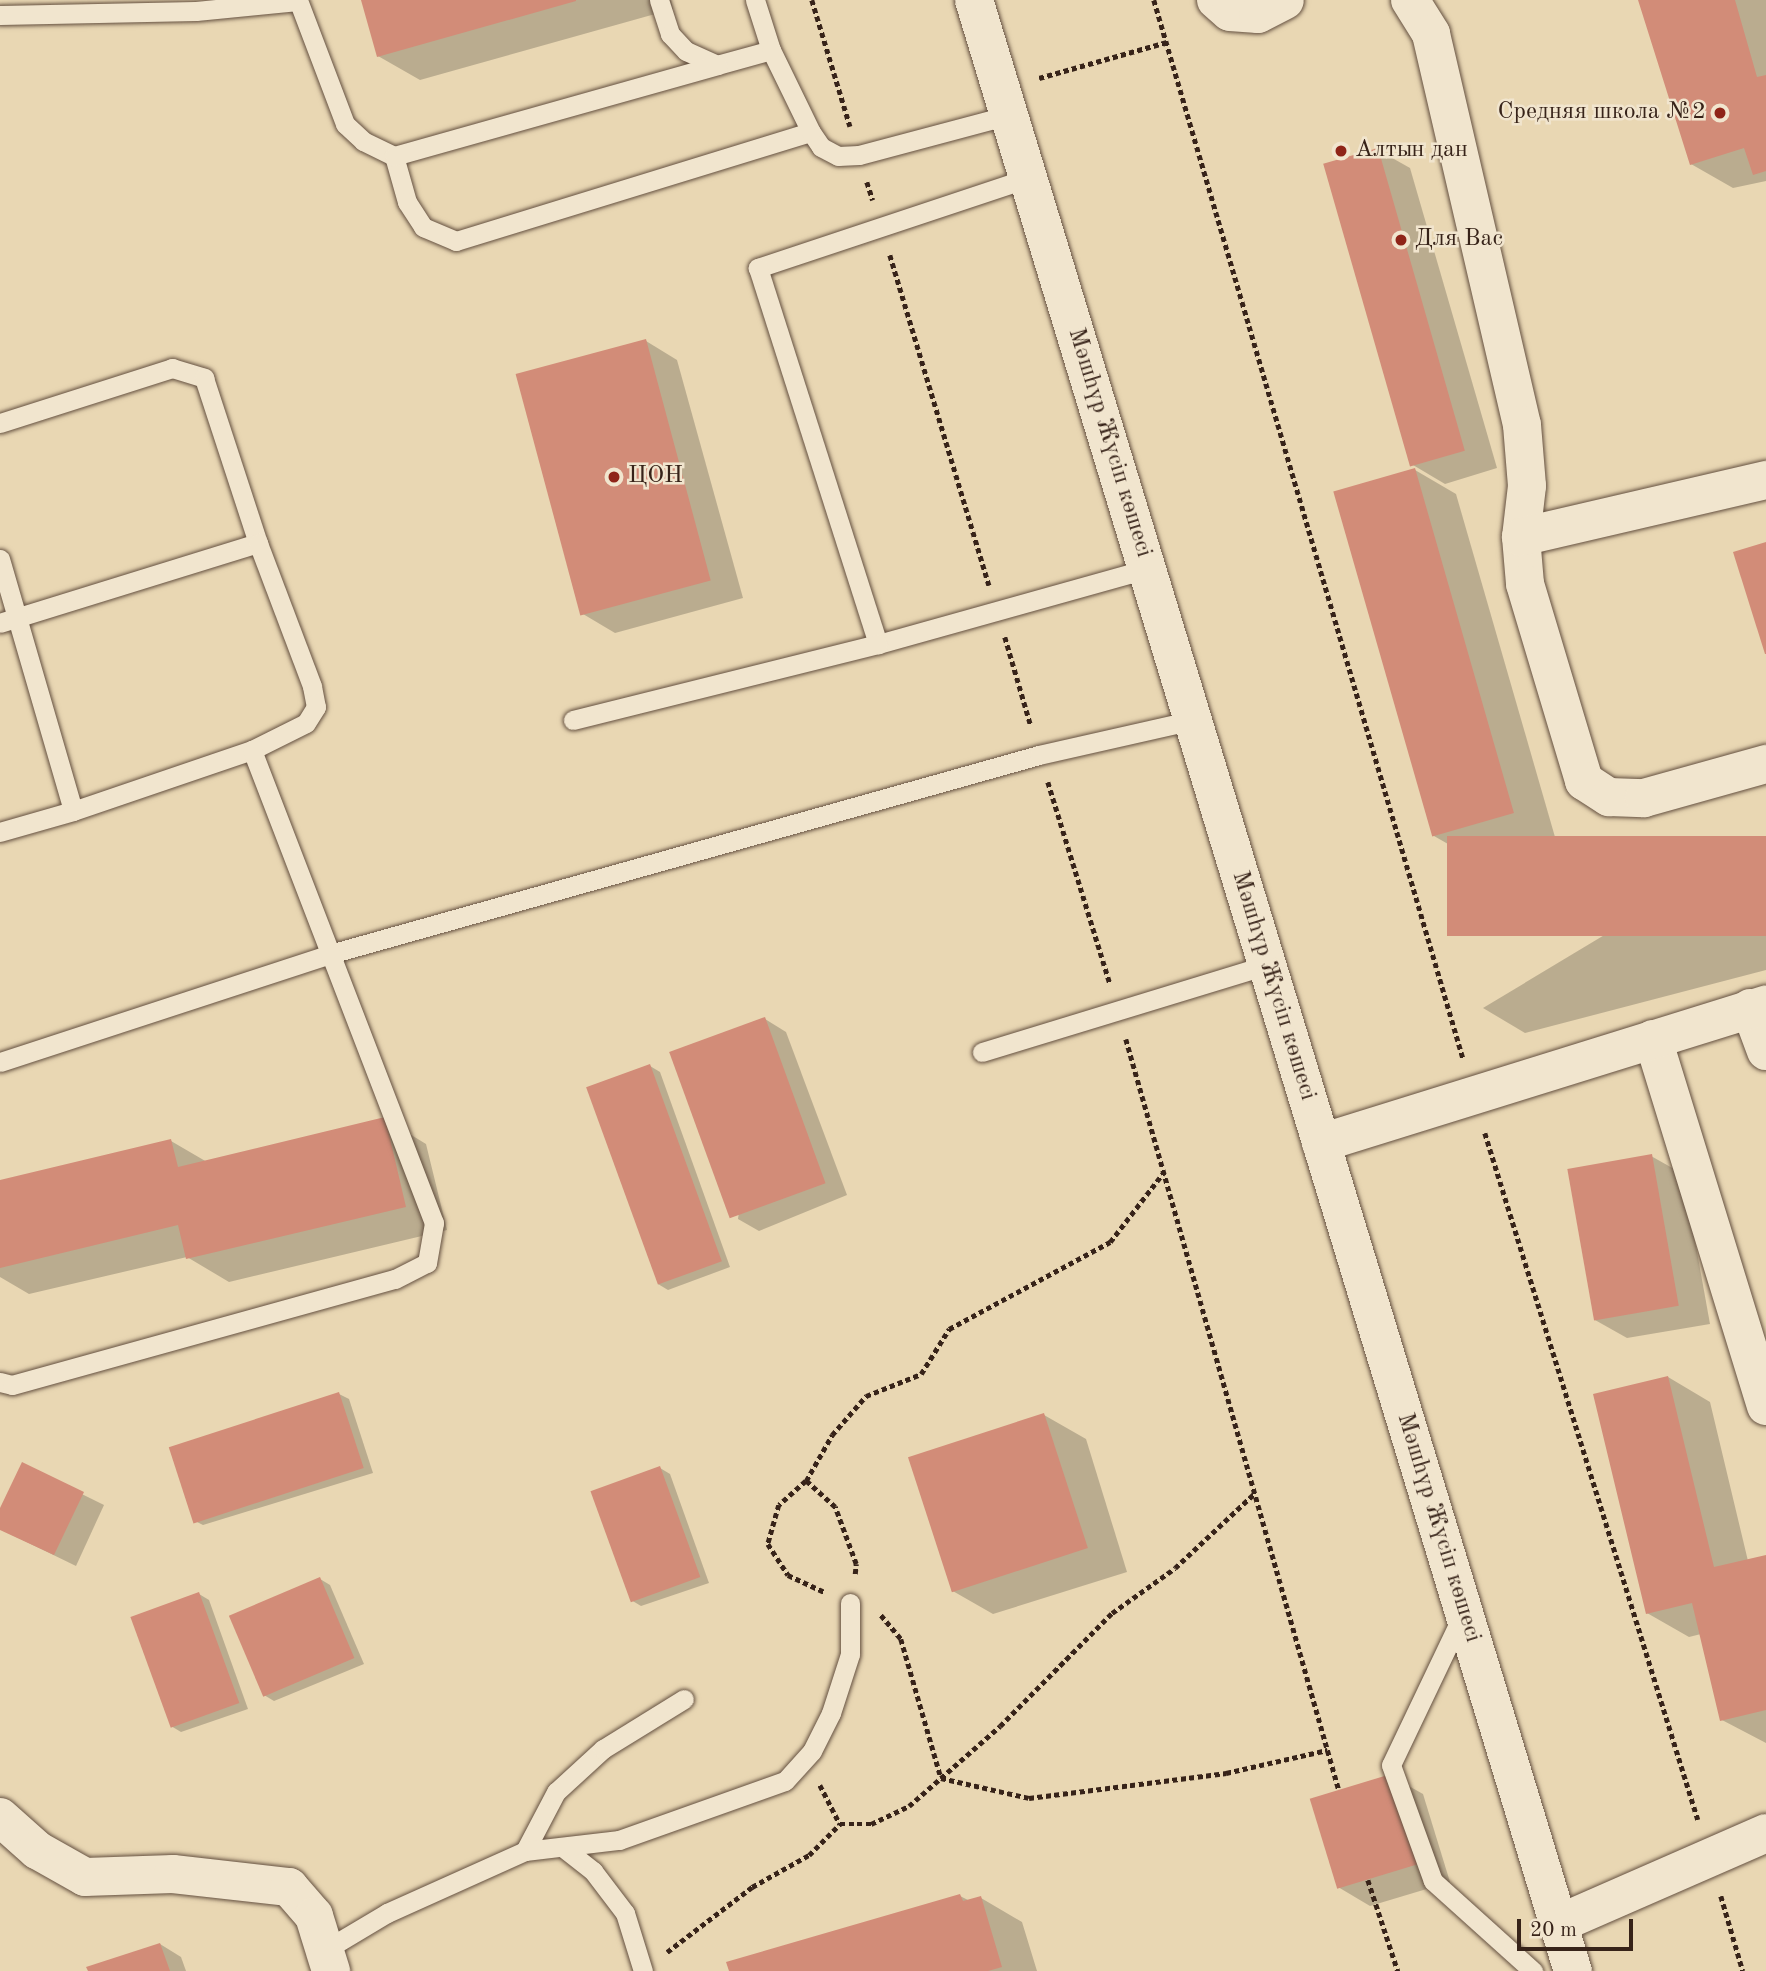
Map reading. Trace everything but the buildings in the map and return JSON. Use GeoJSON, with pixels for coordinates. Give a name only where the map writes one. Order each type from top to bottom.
{"type":"FeatureCollection","features":[{"type":"Feature","properties":{"kind":"street","name":"Мәшһүр Жүсіп көшесі"},"geometry":{"type":"LineString","coordinates":[[974,0],[1573,1971]]}},
{"type":"Feature","properties":{"kind":"street"},"geometry":{"type":"LineString","coordinates":[[1216,0],[1230,12],[1258,14],[1284,0]]}},
{"type":"Feature","properties":{"kind":"street"},"geometry":{"type":"LineString","coordinates":[[1410,0],[1431,34],[1522,425],[1527,486],[1521,537],[1525,584],[1584,781],[1609,797],[1644,798],[1766,764]]}},
{"type":"Feature","properties":{"kind":"street"},"geometry":{"type":"LineString","coordinates":[[1521,537],[1766,480]]}},
{"type":"Feature","properties":{"kind":"street"},"geometry":{"type":"LineString","coordinates":[[1321,1143],[1758,1006],[1766,1051]]}},
{"type":"Feature","properties":{"kind":"street"},"geometry":{"type":"LineString","coordinates":[[1653,1039],[1766,1406]]}},
{"type":"Feature","properties":{"kind":"street"},"geometry":{"type":"LineString","coordinates":[[0,1817],[37,1850],[85,1877],[173,1874],[289,1887],[314,1916],[328,1960]]}},
{"type":"Feature","properties":{"kind":"street"},"geometry":{"type":"LineString","coordinates":[[1558,1924],[1766,1833]]}},
{"type":"Feature","properties":{"kind":"lane"},"geometry":{"type":"LineString","coordinates":[[659,0],[670,34],[687,51],[717,65]]}},
{"type":"Feature","properties":{"kind":"lane"},"geometry":{"type":"LineString","coordinates":[[755,0],[771,50],[810,132],[821,147],[838,156],[859,155],[1005,102]]}},
{"type":"Feature","properties":{"kind":"lane"},"geometry":{"type":"LineString","coordinates":[[0,16],[196,11],[298,1],[345,124],[363,141],[394,156],[771,50]]}},
{"type":"Feature","properties":{"kind":"lane"},"geometry":{"type":"LineString","coordinates":[[394,156],[407,202],[423,227],[456,241],[810,132]]}},
{"type":"Feature","properties":{"kind":"lane"},"geometry":{"type":"LineString","coordinates":[[878,644],[758,268],[1028,178]]}},
{"type":"Feature","properties":{"kind":"lane"},"geometry":{"type":"LineString","coordinates":[[0,423],[172,368],[204,378],[316,707],[306,723],[252,750],[74,811],[0,832]]}},
{"type":"Feature","properties":{"kind":"lane"},"geometry":{"type":"LineString","coordinates":[[9,620],[258,543]]}},
{"type":"Feature","properties":{"kind":"lane"},"geometry":{"type":"LineString","coordinates":[[0,559],[9,620],[74,811]]}},
{"type":"Feature","properties":{"kind":"lane"},"geometry":{"type":"LineString","coordinates":[[573,720],[878,644],[1147,569]]}},
{"type":"Feature","properties":{"kind":"lane"},"geometry":{"type":"LineString","coordinates":[[0,1062],[330,954],[1040,755],[1193,720]]}},
{"type":"Feature","properties":{"kind":"lane"},"geometry":{"type":"LineString","coordinates":[[0,1381],[12,1385],[394,1279],[427,1263],[434,1223],[252,750]]}},
{"type":"Feature","properties":{"kind":"lane"},"geometry":{"type":"LineString","coordinates":[[982,1052],[1119,1013],[1267,965]]}},
{"type":"Feature","properties":{"kind":"lane"},"geometry":{"type":"LineString","coordinates":[[328,1960],[387,1913],[524,1851],[565,1849],[619,1840],[785,1781],[812,1751],[831,1713],[850,1654],[850,1603]]}},
{"type":"Feature","properties":{"kind":"lane"},"geometry":{"type":"LineString","coordinates":[[1464,1612],[1391,1765],[1433,1881],[1533,1971]]}},
{"type":"Feature","properties":{"kind":"lane"},"geometry":{"type":"LineString","coordinates":[[524,1851],[556,1792],[603,1749],[684,1699]]}},
{"type":"Feature","properties":{"kind":"lane"},"geometry":{"type":"LineString","coordinates":[[565,1849],[593,1871],[625,1913],[644,1970]]}},
{"type":"Feature","properties":{"kind":"path"},"geometry":{"type":"LineString","coordinates":[[812,0],[1119,1013],[1339,1790]]}},
{"type":"Feature","properties":{"kind":"path"},"geometry":{"type":"LineString","coordinates":[[1154,0],[1474,1096],[1743,1971]]}},
{"type":"Feature","properties":{"kind":"path"},"geometry":{"type":"LineString","coordinates":[[1005,102],[1167,42]]}},
{"type":"Feature","properties":{"kind":"path"},"geometry":{"type":"LineString","coordinates":[[940,1777],[901,1639],[880,1614],[788,1575],[768,1545],[779,1505],[806,1481],[832,1435],[866,1395],[921,1374],[948,1329],[1110,1242],[1164,1172]]}},
{"type":"Feature","properties":{"kind":"path"},"geometry":{"type":"LineString","coordinates":[[806,1481],[835,1507],[856,1564],[850,1603]]}},
{"type":"Feature","properties":{"kind":"path"},"geometry":{"type":"LineString","coordinates":[[644,1970],[752,1887],[809,1855],[840,1824],[871,1824],[909,1806],[1112,1613],[1175,1568],[1255,1493]]}},
{"type":"Feature","properties":{"kind":"path"},"geometry":{"type":"LineString","coordinates":[[940,1777],[1029,1798],[1226,1773],[1327,1750]]}},
{"type":"Feature","properties":{"kind":"path"},"geometry":{"type":"LineString","coordinates":[[812,1751],[822,1792],[840,1824]]}},
{"type":"Feature","properties":{"kind":"path"},"geometry":{"type":"LineString","coordinates":[[1368,1880],[1398,1971]]}},
{"type":"Feature","properties":{"kind":"place","name":"Средняя школа №2"},"geometry":{"type":"Point","coordinates":[1720,113]}},
{"type":"Feature","properties":{"kind":"place","name":"Алтын дан"},"geometry":{"type":"Point","coordinates":[1341,151]}},
{"type":"Feature","properties":{"kind":"place","name":"Для Вас"},"geometry":{"type":"Point","coordinates":[1401,240]}},
{"type":"Feature","properties":{"kind":"place","name":"ЦОН"},"geometry":{"type":"Point","coordinates":[614,477]}}]}
